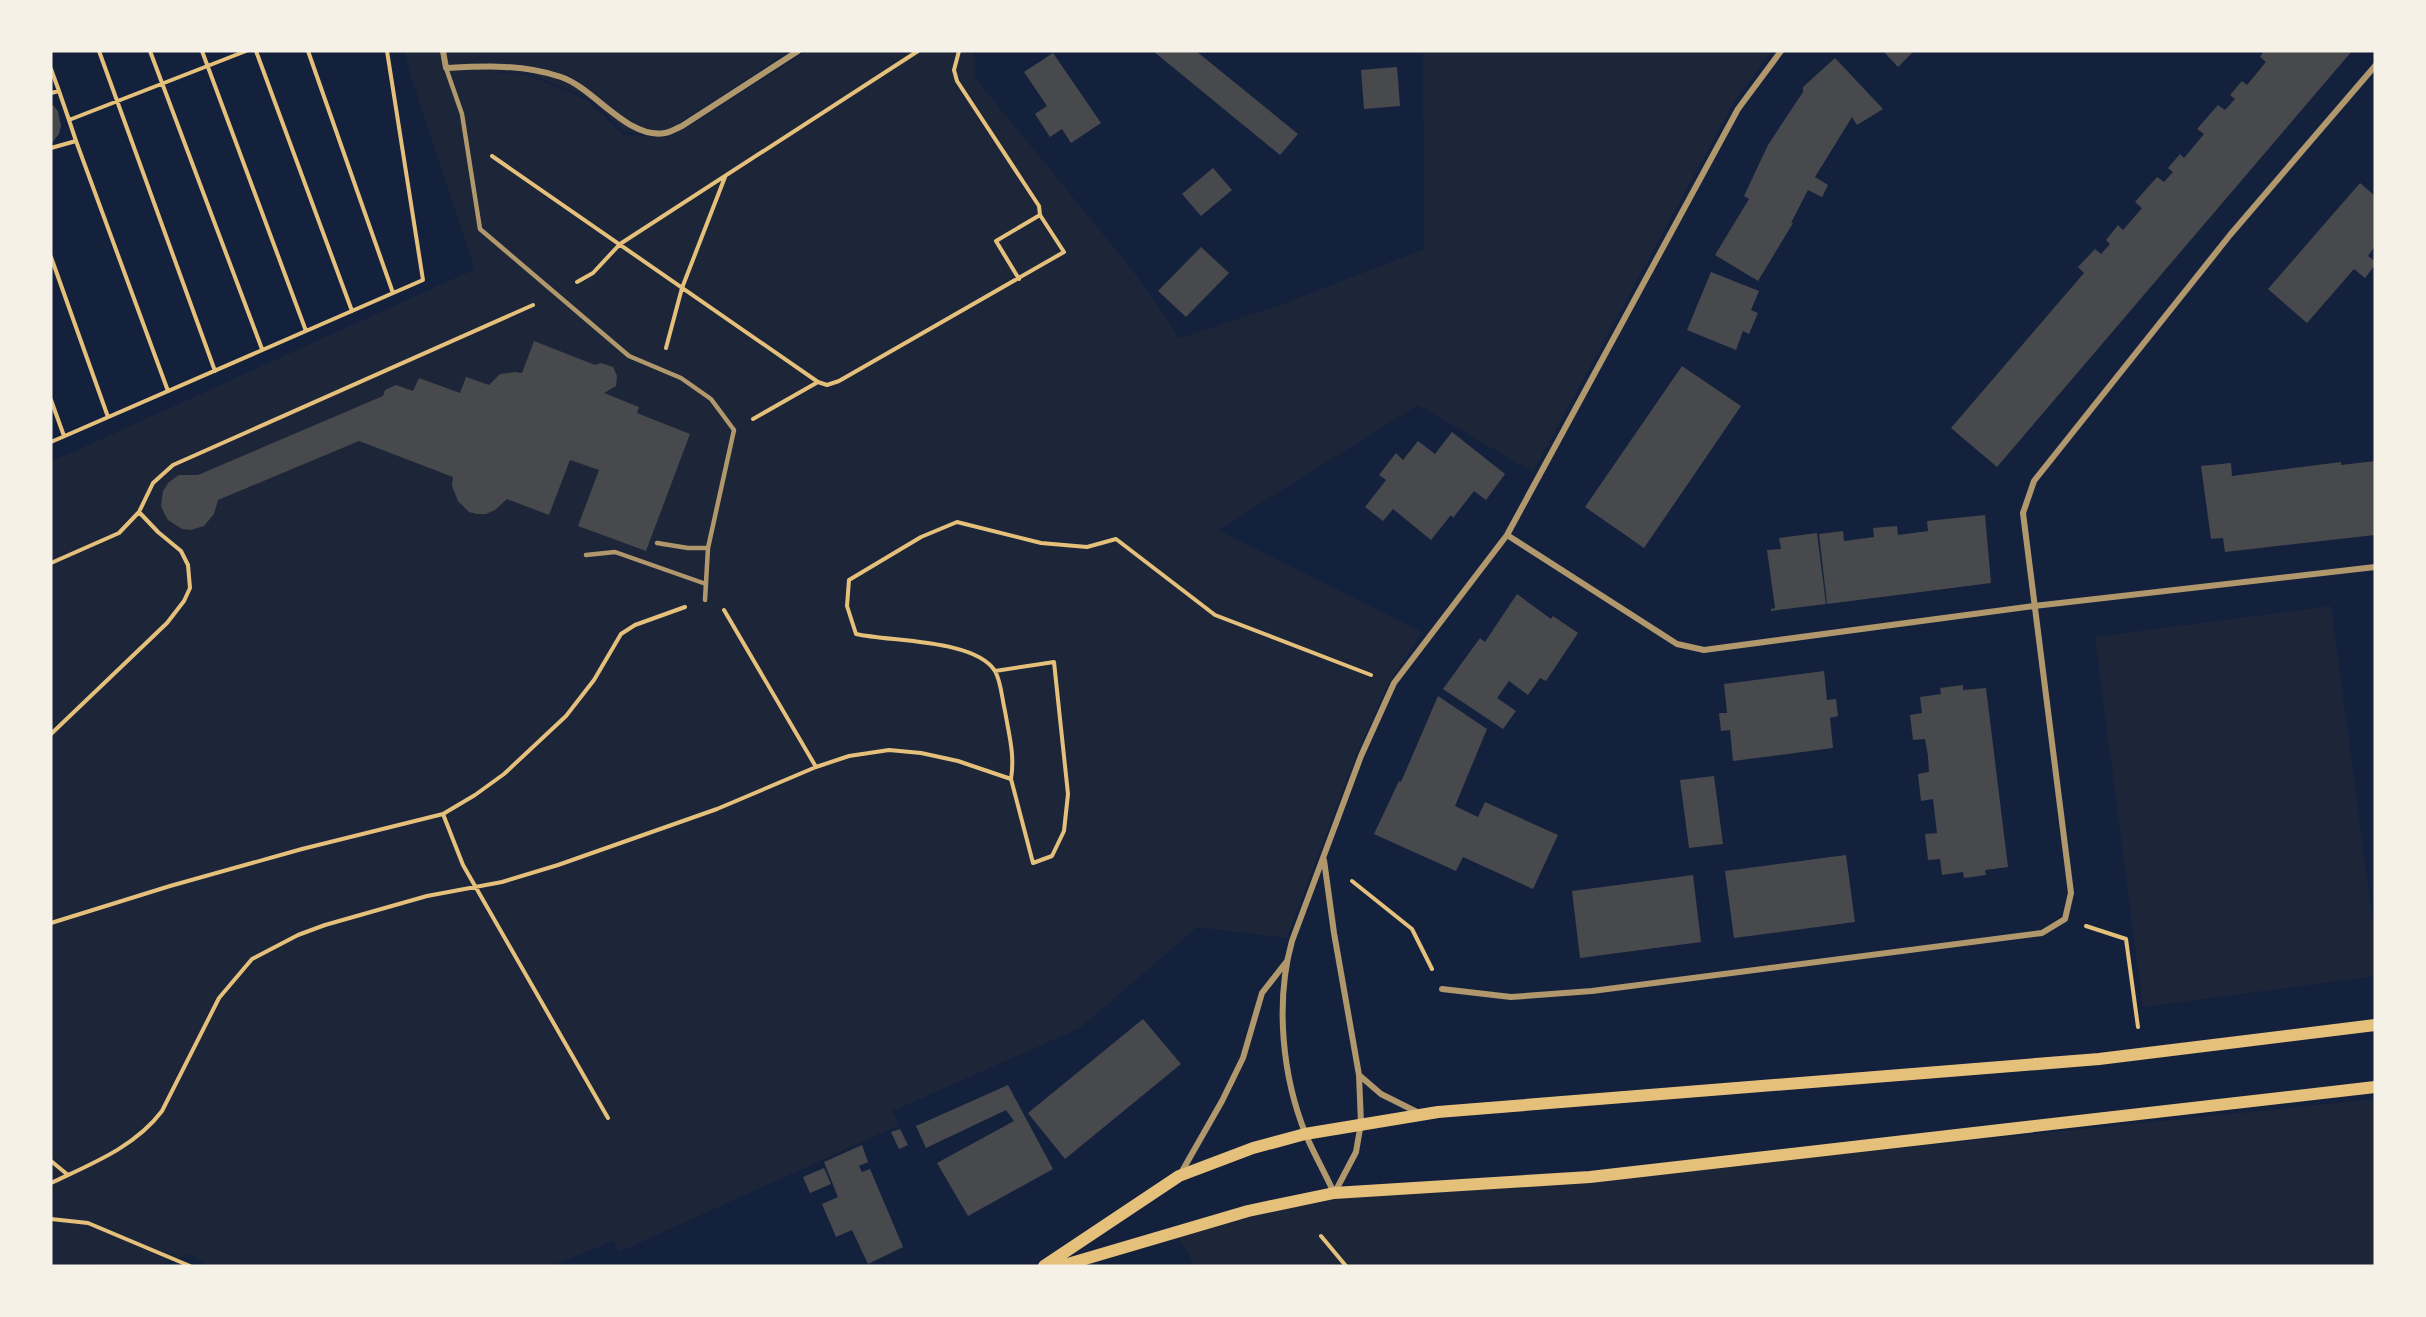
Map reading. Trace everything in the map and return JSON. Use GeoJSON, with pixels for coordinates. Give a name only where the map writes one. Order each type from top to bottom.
{"type":"FeatureCollection","features":[{"type":"Feature","properties":{"kind":"main road"},"geometry":{"type":"LineString","coordinates":[[1044,1266],[1179,1176],[1253,1148],[1305,1134],[1421,1114],[2141,1054],[2375,1025]]}},
{"type":"Feature","properties":{"kind":"main road"},"geometry":{"type":"LineString","coordinates":[[1061,1266],[1248,1211],[1334,1192],[1590,1177],[2375,1087]]}},
{"type":"Feature","properties":{"kind":"street"},"geometry":{"type":"LineString","coordinates":[[443,51],[446,68],[502,65],[534,68],[564,78],[592,95],[627,123],[645,132],[664,133],[682,126],[798,51]]}},
{"type":"Feature","properties":{"kind":"street"},"geometry":{"type":"LineString","coordinates":[[1334,1192],[1305,1134],[1286,1063],[1283,1018],[1287,960],[1361,756],[1394,683],[1507,535],[1738,108],[1781,51]]}},
{"type":"Feature","properties":{"kind":"street"},"geometry":{"type":"LineString","coordinates":[[1442,989],[1511,997],[1592,991],[2042,933],[2065,919],[2071,893],[2023,513],[2034,481],[2230,235],[2375,66]]}},
{"type":"Feature","properties":{"kind":"street"},"geometry":{"type":"LineString","coordinates":[[1507,535],[1677,644],[1704,650],[2034,606],[2375,567]]}},
{"type":"Feature","properties":{"kind":"street"},"geometry":{"type":"LineString","coordinates":[[1324,858],[1334,933],[1359,1075],[1361,1124],[1356,1152],[1334,1192]]}},
{"type":"Feature","properties":{"kind":"street"},"geometry":{"type":"LineString","coordinates":[[1179,1176],[1222,1101],[1243,1058],[1262,993],[1287,960]]}},
{"type":"Feature","properties":{"kind":"street"},"geometry":{"type":"LineString","coordinates":[[1359,1075],[1381,1094],[1421,1114]]}},
{"type":"Feature","properties":{"kind":"lane"},"geometry":{"type":"LineString","coordinates":[[446,68],[462,114],[480,229],[629,356],[681,378],[711,399],[734,430],[708,548],[705,600]]}},
{"type":"Feature","properties":{"kind":"lane"},"geometry":{"type":"LineString","coordinates":[[657,543],[688,548],[708,548]]}},
{"type":"Feature","properties":{"kind":"lane"},"geometry":{"type":"LineString","coordinates":[[586,555],[615,552],[706,584]]}},
{"type":"Feature","properties":{"kind":"path"},"geometry":{"type":"LineString","coordinates":[[99,51],[215,371]]}},
{"type":"Feature","properties":{"kind":"path"},"geometry":{"type":"LineString","coordinates":[[150,51],[262,349]]}},
{"type":"Feature","properties":{"kind":"path"},"geometry":{"type":"LineString","coordinates":[[202,51],[306,331]]}},
{"type":"Feature","properties":{"kind":"path"},"geometry":{"type":"LineString","coordinates":[[69,120],[246,51]]}},
{"type":"Feature","properties":{"kind":"path"},"geometry":{"type":"LineString","coordinates":[[256,51],[352,311]]}},
{"type":"Feature","properties":{"kind":"path"},"geometry":{"type":"LineString","coordinates":[[308,51],[393,294]]}},
{"type":"Feature","properties":{"kind":"path"},"geometry":{"type":"LineString","coordinates":[[51,442],[423,280],[387,51]]}},
{"type":"Feature","properties":{"kind":"path"},"geometry":{"type":"LineString","coordinates":[[51,563],[119,533],[139,512],[153,483],[173,465],[495,323],[556,294],[593,273],[620,244],[918,51]]}},
{"type":"Feature","properties":{"kind":"path"},"geometry":{"type":"LineString","coordinates":[[466,139],[818,382],[827,385],[838,381],[1064,252],[1040,215],[1039,206],[957,81],[954,70],[958,51]]}},
{"type":"Feature","properties":{"kind":"path"},"geometry":{"type":"LineString","coordinates":[[51,69],[168,391]]}},
{"type":"Feature","properties":{"kind":"path"},"geometry":{"type":"LineString","coordinates":[[51,93],[59,91]]}},
{"type":"Feature","properties":{"kind":"path"},"geometry":{"type":"LineString","coordinates":[[51,148],[76,141]]}},
{"type":"Feature","properties":{"kind":"path"},"geometry":{"type":"LineString","coordinates":[[660,369],[682,288],[725,176]]}},
{"type":"Feature","properties":{"kind":"path"},"geometry":{"type":"LineString","coordinates":[[1019,279],[996,241],[1040,215]]}},
{"type":"Feature","properties":{"kind":"path"},"geometry":{"type":"LineString","coordinates":[[51,257],[108,417]]}},
{"type":"Feature","properties":{"kind":"path"},"geometry":{"type":"LineString","coordinates":[[734,430],[818,382]]}},
{"type":"Feature","properties":{"kind":"path"},"geometry":{"type":"LineString","coordinates":[[51,400],[64,436]]}},
{"type":"Feature","properties":{"kind":"path"},"geometry":{"type":"LineString","coordinates":[[51,734],[167,623],[184,601],[190,588],[191,576],[181,551],[139,512]]}},
{"type":"Feature","properties":{"kind":"path"},"geometry":{"type":"LineString","coordinates":[[995,671],[1053,662],[1068,794],[1064,831],[1052,856],[1033,863],[1011,779],[1014,759],[995,671],[979,655],[955,647],[856,634],[847,606],[849,580],[921,537],[957,522],[1041,543],[1087,547],[1116,540],[1215,615],[1360,670]]}},
{"type":"Feature","properties":{"kind":"path"},"geometry":{"type":"LineString","coordinates":[[51,923],[181,882],[443,814],[504,774],[566,716],[594,680],[621,634],[634,625],[705,600],[723,609],[816,767]]}},
{"type":"Feature","properties":{"kind":"path"},"geometry":{"type":"LineString","coordinates":[[51,1183],[130,1142],[150,1126],[162,1111],[219,998],[252,959],[290,938],[326,925],[427,896],[502,882],[558,865],[717,809],[816,767],[849,756],[889,750],[921,753],[958,761],[1011,779]]}},
{"type":"Feature","properties":{"kind":"path"},"geometry":{"type":"LineString","coordinates":[[443,814],[463,865],[608,1118]]}},
{"type":"Feature","properties":{"kind":"path"},"geometry":{"type":"LineString","coordinates":[[1324,858],[1412,929],[1442,989]]}},
{"type":"Feature","properties":{"kind":"path"},"geometry":{"type":"LineString","coordinates":[[2065,919],[2127,939],[2141,1054]]}},
{"type":"Feature","properties":{"kind":"path"},"geometry":{"type":"LineString","coordinates":[[51,1161],[68,1175]]}},
{"type":"Feature","properties":{"kind":"path"},"geometry":{"type":"LineString","coordinates":[[51,1219],[88,1223],[190,1266]]}},
{"type":"Feature","properties":{"kind":"path"},"geometry":{"type":"LineString","coordinates":[[1321,1236],[1346,1266]]}},
{"type":"Feature","properties":{"kind":"shaded area"},"geometry":{"type":"Polygon","coordinates":[[[405,51],[789,51],[665,135],[625,132],[589,98],[527,73],[486,72],[528,75],[587,100],[623,135],[668,137],[686,128],[807,51],[974,51],[975,78],[1133,271],[1180,338],[1286,303],[1424,249],[1423,51],[1772,51],[1734,102],[1533,472],[1418,405],[1218,530],[1422,632],[1386,688],[1357,752],[1287,938],[1197,927],[1080,1028],[893,1111],[899,1125],[619,1252],[613,1241],[550,1266],[208,1266],[191,1254],[156,1266],[51,1264],[51,462],[475,269],[409,70],[405,51]]]}},
{"type":"Feature","properties":{"kind":"shaded area"},"geometry":{"type":"Polygon","coordinates":[[[2331,606],[2375,939],[2375,976],[2143,1007],[2095,637],[2331,606]]]}},
{"type":"Feature","properties":{"kind":"shaded area"},"geometry":{"type":"Polygon","coordinates":[[[2375,1099],[2375,1266],[1195,1266],[1177,1234],[1255,1214],[1337,1197],[1590,1180],[2375,1099]]]}},
{"type":"Feature","properties":{"kind":"building"},"geometry":{"type":"Polygon","coordinates":[[[1153,51],[1196,51],[1298,134],[1280,155],[1153,51]]]}},
{"type":"Feature","properties":{"kind":"building"},"geometry":{"type":"Polygon","coordinates":[[[1883,51],[1914,51],[1898,67],[1883,51]]]}},
{"type":"Feature","properties":{"kind":"building"},"geometry":{"type":"Polygon","coordinates":[[[2264,51],[2352,51],[1997,467],[1951,428],[2084,273],[2078,267],[2095,249],[2101,254],[2110,244],[2106,240],[2118,225],[2123,230],[2142,208],[2135,202],[2157,177],[2164,182],[2173,172],[2168,168],[2180,154],[2184,158],[2204,134],[2197,129],[2218,105],[2225,110],[2235,99],[2230,95],[2242,81],[2247,85],[2266,62],[2260,57],[2264,51]]]}},
{"type":"Feature","properties":{"kind":"building"},"geometry":{"type":"Polygon","coordinates":[[[1053,53],[1101,123],[1071,143],[1062,129],[1050,137],[1035,114],[1047,106],[1024,72],[1053,53]]]}},
{"type":"Feature","properties":{"kind":"building"},"geometry":{"type":"Polygon","coordinates":[[[1835,58],[1883,109],[1857,125],[1852,117],[1815,177],[1828,185],[1822,197],[1808,190],[1791,223],[1793,223],[1758,281],[1715,255],[1749,199],[1744,196],[1768,145],[1803,92],[1803,87],[1835,58]]]}},
{"type":"Feature","properties":{"kind":"building"},"geometry":{"type":"Polygon","coordinates":[[[1397,67],[1400,106],[1364,109],[1361,70],[1397,67]]]}},
{"type":"Feature","properties":{"kind":"building"},"geometry":{"type":"Polygon","coordinates":[[[51,103],[58,111],[61,126],[59,134],[51,144],[51,103]]]}},
{"type":"Feature","properties":{"kind":"building"},"geometry":{"type":"Polygon","coordinates":[[[1213,168],[1232,190],[1201,216],[1182,194],[1213,168]]]}},
{"type":"Feature","properties":{"kind":"building"},"geometry":{"type":"Polygon","coordinates":[[[2360,183],[2375,196],[2375,246],[2368,256],[2375,261],[2375,265],[2365,278],[2354,269],[2307,323],[2268,289],[2360,183]]]}},
{"type":"Feature","properties":{"kind":"building"},"geometry":{"type":"Polygon","coordinates":[[[1201,247],[1229,273],[1186,317],[1158,291],[1201,247]]]}},
{"type":"Feature","properties":{"kind":"building"},"geometry":{"type":"Polygon","coordinates":[[[1711,272],[1759,291],[1751,310],[1758,313],[1749,334],[1743,331],[1736,350],[1687,330],[1711,272]]]}},
{"type":"Feature","properties":{"kind":"building"},"geometry":{"type":"Polygon","coordinates":[[[534,341],[595,365],[601,363],[613,367],[617,376],[616,386],[604,393],[639,407],[637,413],[690,434],[646,551],[578,526],[599,470],[570,460],[549,515],[507,499],[495,510],[486,514],[477,514],[469,512],[458,501],[452,486],[453,477],[359,441],[218,500],[214,514],[204,526],[191,530],[182,529],[168,520],[165,515],[161,506],[163,491],[169,482],[179,475],[198,475],[383,396],[385,390],[396,385],[413,391],[419,378],[460,393],[466,377],[489,385],[500,374],[522,373],[534,341]]]}},
{"type":"Feature","properties":{"kind":"building"},"geometry":{"type":"Polygon","coordinates":[[[1682,366],[1741,406],[1644,548],[1585,507],[1682,366]]]}},
{"type":"Feature","properties":{"kind":"building"},"geometry":{"type":"Polygon","coordinates":[[[1452,432],[1505,474],[1486,500],[1474,491],[1453,518],[1451,515],[1431,540],[1393,509],[1383,521],[1365,507],[1386,480],[1379,475],[1396,453],[1403,460],[1418,441],[1435,454],[1452,432]]]}},
{"type":"Feature","properties":{"kind":"building"},"geometry":{"type":"Polygon","coordinates":[[[2375,461],[2375,535],[2225,552],[2223,538],[2211,539],[2201,466],[2231,463],[2232,476],[2341,462],[2341,465],[2375,461]]]}},
{"type":"Feature","properties":{"kind":"building"},"geometry":{"type":"Polygon","coordinates":[[[1985,515],[1991,583],[1827,604],[1819,534],[1843,531],[1844,541],[1874,537],[1873,528],[1897,526],[1898,535],[1928,531],[1927,521],[1985,515]]]}},
{"type":"Feature","properties":{"kind":"building"},"geometry":{"type":"Polygon","coordinates":[[[1817,533],[1826,604],[1771,611],[1775,608],[1767,550],[1781,549],[1779,538],[1817,533]]]}},
{"type":"Feature","properties":{"kind":"building"},"geometry":{"type":"Polygon","coordinates":[[[1517,594],[1551,619],[1553,616],[1578,633],[1546,681],[1540,678],[1528,695],[1509,681],[1497,698],[1516,711],[1503,729],[1443,689],[1480,638],[1485,642],[1517,594]]]}},
{"type":"Feature","properties":{"kind":"building"},"geometry":{"type":"Polygon","coordinates":[[[1824,671],[1827,700],[1836,699],[1838,716],[1830,718],[1833,748],[1733,761],[1730,730],[1721,731],[1719,713],[1727,713],[1724,684],[1824,671]]]}},
{"type":"Feature","properties":{"kind":"building"},"geometry":{"type":"Polygon","coordinates":[[[1963,685],[1963,690],[1986,688],[2008,867],[1985,870],[1986,875],[1964,878],[1963,872],[1942,875],[1940,859],[1928,860],[1925,834],[1937,833],[1933,799],[1921,801],[1918,774],[1929,772],[1928,756],[1925,739],[1913,740],[1910,715],[1922,713],[1920,697],[1941,694],[1940,688],[1963,685]]]}},
{"type":"Feature","properties":{"kind":"building"},"geometry":{"type":"Polygon","coordinates":[[[1438,696],[1487,729],[1455,806],[1478,817],[1485,802],[1558,835],[1533,889],[1463,857],[1456,871],[1374,834],[1399,781],[1401,782],[1438,696]]]}},
{"type":"Feature","properties":{"kind":"building"},"geometry":{"type":"Polygon","coordinates":[[[1714,776],[1723,844],[1689,848],[1680,780],[1714,776]]]}},
{"type":"Feature","properties":{"kind":"building"},"geometry":{"type":"Polygon","coordinates":[[[1846,855],[1855,922],[1734,938],[1725,871],[1846,855]]]}},
{"type":"Feature","properties":{"kind":"building"},"geometry":{"type":"Polygon","coordinates":[[[1693,875],[1701,942],[1580,958],[1572,891],[1693,875]]]}},
{"type":"Feature","properties":{"kind":"building"},"geometry":{"type":"Polygon","coordinates":[[[1143,1019],[1181,1064],[1065,1159],[1028,1113],[1143,1019]]]}},
{"type":"Feature","properties":{"kind":"building"},"geometry":{"type":"Polygon","coordinates":[[[1008,1085],[1053,1169],[968,1216],[937,1163],[1014,1121],[1006,1110],[926,1148],[916,1126],[1008,1085]]]}},
{"type":"Feature","properties":{"kind":"building"},"geometry":{"type":"Polygon","coordinates":[[[900,1129],[908,1145],[899,1149],[891,1132],[900,1129]]]}},
{"type":"Feature","properties":{"kind":"building"},"geometry":{"type":"Polygon","coordinates":[[[862,1145],[868,1162],[859,1166],[862,1172],[870,1169],[903,1247],[868,1264],[852,1230],[836,1237],[822,1204],[838,1197],[824,1162],[862,1145]]]}},
{"type":"Feature","properties":{"kind":"building"},"geometry":{"type":"Polygon","coordinates":[[[824,1168],[831,1184],[810,1193],[803,1177],[824,1168]]]}}]}
